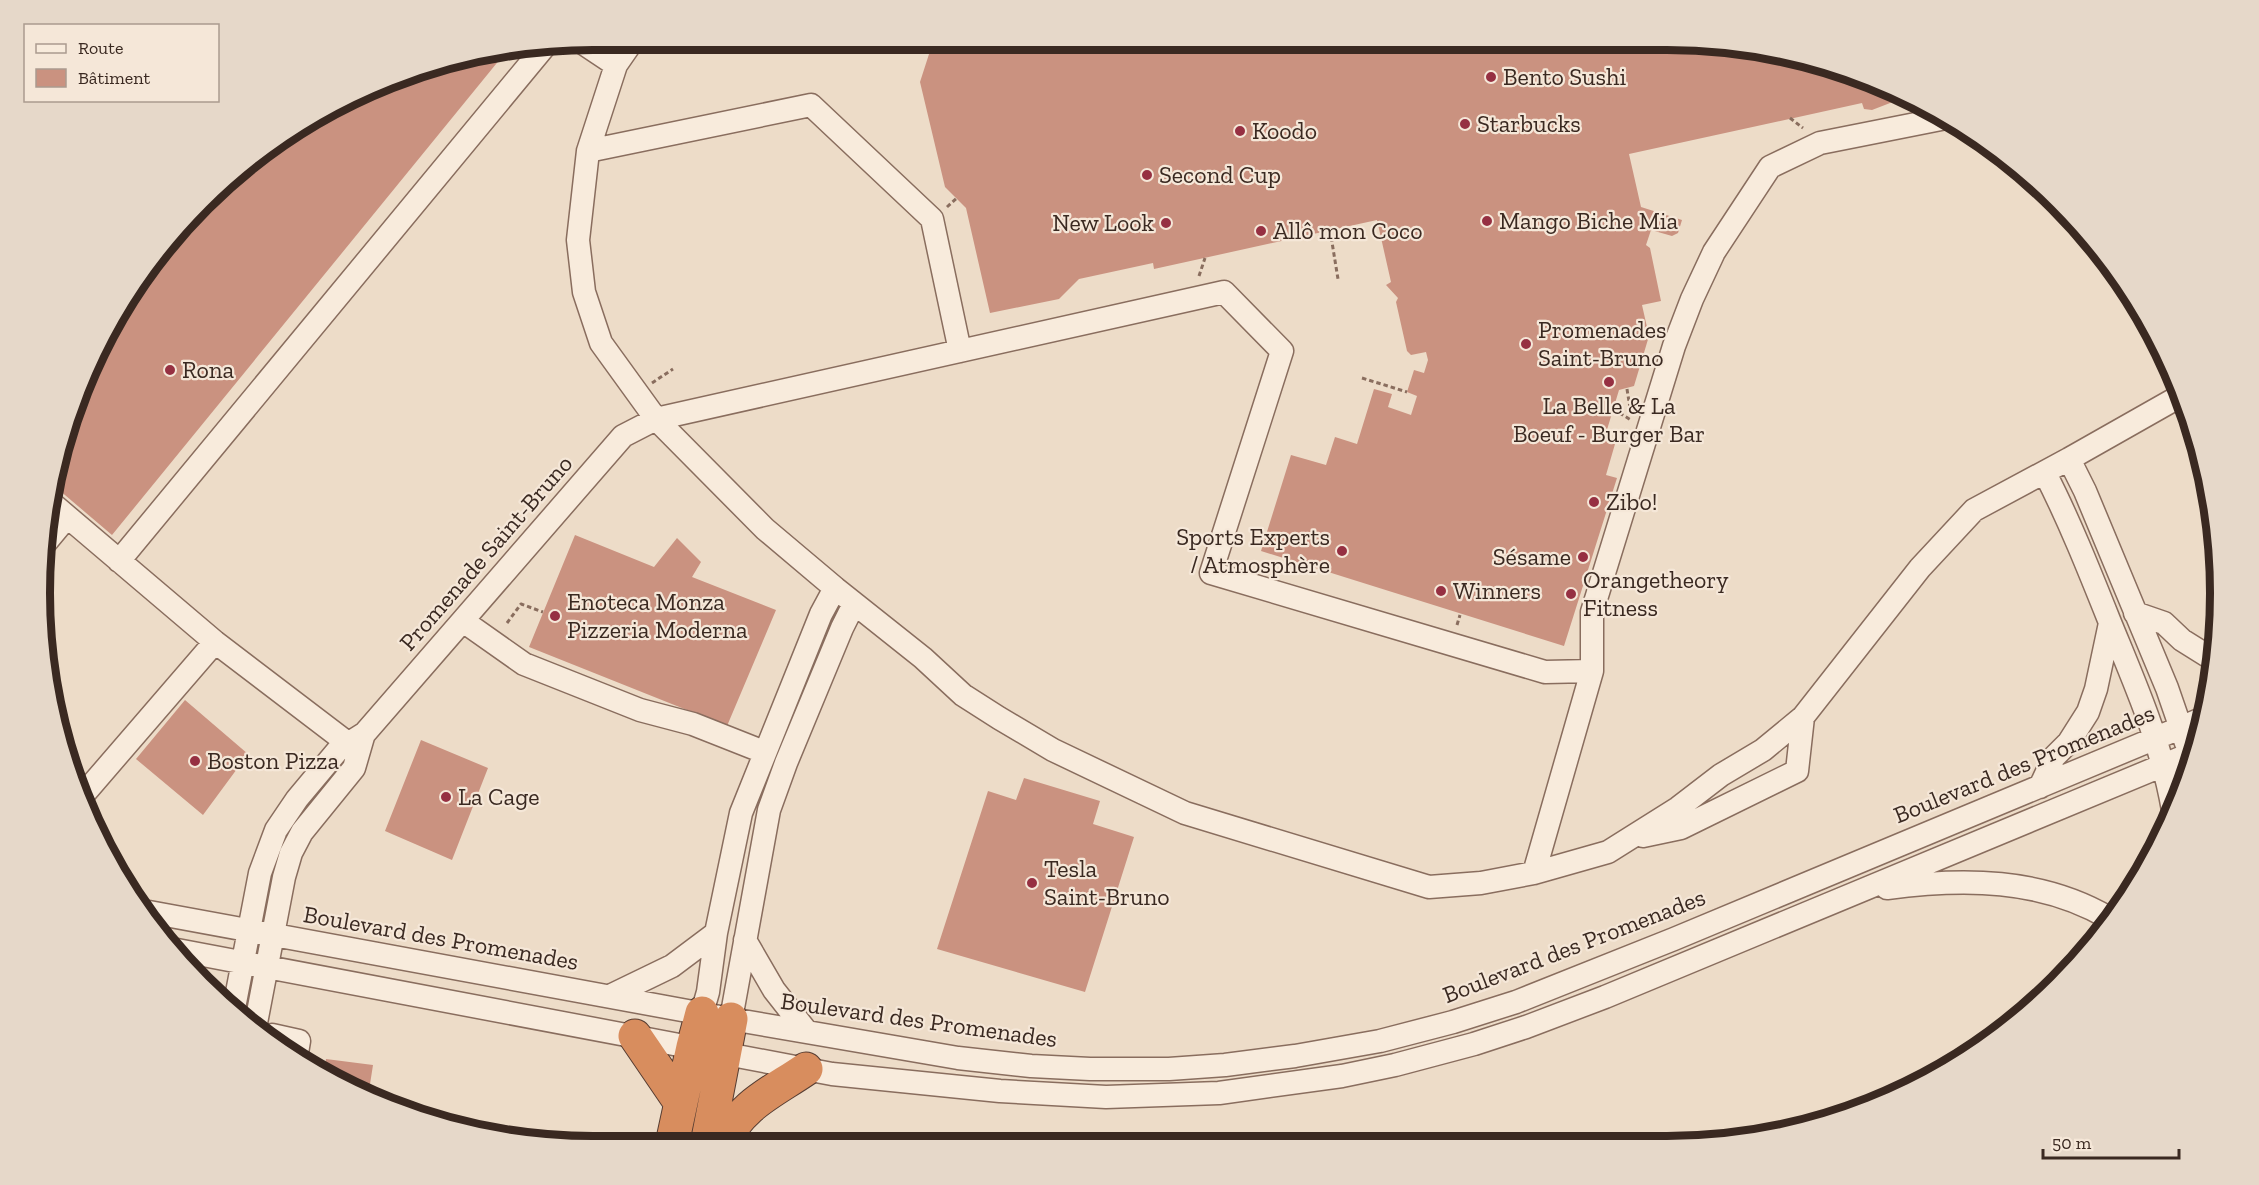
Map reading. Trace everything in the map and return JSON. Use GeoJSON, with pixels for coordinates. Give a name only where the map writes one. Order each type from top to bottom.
{"type":"FeatureCollection","features":[{"type":"Feature","properties":{"kind":"highway"},"geometry":{"type":"LineString","coordinates":[[674,1136],[693,1047],[716,1016]]}},
{"type":"Feature","properties":{"kind":"highway"},"geometry":{"type":"LineString","coordinates":[[709,1136],[724,1054],[716,1016]]}},
{"type":"Feature","properties":{"kind":"highway"},"geometry":{"type":"LineString","coordinates":[[635,1036],[680,1102]]}},
{"type":"Feature","properties":{"kind":"highway"},"geometry":{"type":"LineString","coordinates":[[727,1136],[748,1107],[806,1069]]}},
{"type":"Feature","properties":{"kind":"street"},"geometry":{"type":"LineString","coordinates":[[594,50],[616,65]]}},
{"type":"Feature","properties":{"kind":"street"},"geometry":{"type":"LineString","coordinates":[[626,50],[616,65],[588,152],[578,240],[584,292],[601,343],[656,419],[738,504],[854,604],[923,658],[963,695],[999,718],[1053,750],[1185,813],[1429,887],[1481,884],[1534,873],[1608,852],[1678,808],[1721,776],[1763,750],[1803,717],[1913,577],[1974,510],[2045,473],[2173,399]]}},
{"type":"Feature","properties":{"kind":"street"},"geometry":{"type":"LineString","coordinates":[[120,561],[539,53]]}},
{"type":"Feature","properties":{"kind":"street"},"geometry":{"type":"LineString","coordinates":[[588,152],[811,105],[932,219],[960,351]]}},
{"type":"Feature","properties":{"kind":"street"},"geometry":{"type":"LineString","coordinates":[[1534,873],[1592,671],[1592,612],[1674,346],[1692,299],[1714,252],[1770,167],[1820,143],[1935,120]]}},
{"type":"Feature","properties":{"kind":"street","name":"Promenade Saint-Bruno"},"geometry":{"type":"LineString","coordinates":[[235,1002],[263,863],[276,830],[288,811],[338,750],[357,743],[623,436],[656,419],[1224,292],[1281,351],[1211,573],[1545,672],[1592,671]]}},
{"type":"Feature","properties":{"kind":"street"},"geometry":{"type":"LineString","coordinates":[[2069,459],[2085,491],[2188,744]]}},
{"type":"Feature","properties":{"kind":"street"},"geometry":{"type":"LineString","coordinates":[[2045,473],[2069,523],[2157,739],[2170,795]]}},
{"type":"Feature","properties":{"kind":"street"},"geometry":{"type":"LineString","coordinates":[[56,508],[215,642],[357,743]]}},
{"type":"Feature","properties":{"kind":"street"},"geometry":{"type":"LineString","coordinates":[[53,534],[67,517]]}},
{"type":"Feature","properties":{"kind":"street"},"geometry":{"type":"LineString","coordinates":[[716,1016],[708,992],[716,933],[738,822],[821,614],[835,588]]}},
{"type":"Feature","properties":{"kind":"street"},"geometry":{"type":"LineString","coordinates":[[716,1016],[745,940],[769,810],[839,635],[854,604]]}},
{"type":"Feature","properties":{"kind":"street"},"geometry":{"type":"LineString","coordinates":[[2135,613],[2164,623],[2182,640],[2206,655]]}},
{"type":"Feature","properties":{"kind":"street"},"geometry":{"type":"LineString","coordinates":[[463,621],[524,664],[640,710],[693,724],[764,752]]}},
{"type":"Feature","properties":{"kind":"street"},"geometry":{"type":"LineString","coordinates":[[2040,787],[2054,757],[2069,742],[2088,712],[2096,689],[2110,623]]}},
{"type":"Feature","properties":{"kind":"street"},"geometry":{"type":"LineString","coordinates":[[87,790],[215,642]]}},
{"type":"Feature","properties":{"kind":"street"},"geometry":{"type":"LineString","coordinates":[[1627,839],[1681,828],[1797,771],[1803,717]]}},
{"type":"Feature","properties":{"kind":"street","name":"Boulevard des Promenades"},"geometry":{"type":"LineString","coordinates":[[155,913],[716,1016],[982,1061],[1090,1069],[1169,1069],[1225,1065],[1353,1046],[1461,1020],[1555,987],[2193,723]]}},
{"type":"Feature","properties":{"kind":"street","name":"Promenade Saint-Bruno"},"geometry":{"type":"LineString","coordinates":[[257,1019],[284,877],[291,853],[302,832],[354,768],[357,743]]}},
{"type":"Feature","properties":{"kind":"street"},"geometry":{"type":"LineString","coordinates":[[184,951],[860,1078],[1043,1094],[1106,1097],[1219,1093],[1342,1076],[1449,1052],[1526,1027],[1605,997],[2164,764],[2184,758]]}},
{"type":"Feature","properties":{"kind":"street"},"geometry":{"type":"LineString","coordinates":[[1859,891],[1929,883],[1998,883],[2055,894],[2103,915]]}},
{"type":"Feature","properties":{"kind":"street"},"geometry":{"type":"LineString","coordinates":[[609,996],[672,966],[716,933]]}},
{"type":"Feature","properties":{"kind":"street"},"geometry":{"type":"LineString","coordinates":[[745,940],[774,990],[807,1032]]}},
{"type":"Feature","properties":{"kind":"street"},"geometry":{"type":"LineString","coordinates":[[281,1037],[299,1041],[298,1048]]}},
{"type":"Feature","properties":{"kind":"path"},"geometry":{"type":"LineString","coordinates":[[1330,230],[1338,279]]}},
{"type":"Feature","properties":{"kind":"path"},"geometry":{"type":"LineString","coordinates":[[1362,378],[1407,392]]}},
{"type":"Feature","properties":{"kind":"path"},"geometry":{"type":"LineString","coordinates":[[1627,389],[1632,420]]}},
{"type":"Feature","properties":{"kind":"path"},"geometry":{"type":"LineString","coordinates":[[507,623],[522,604],[543,612]]}},
{"type":"Feature","properties":{"kind":"building","name":"Promenades Saint-Bruno"},"geometry":{"type":"Polygon","coordinates":[[[930,51],[1702,51],[1737,54],[1807,68],[1841,78],[1896,101],[1872,110],[1864,109],[1862,103],[1629,154],[1641,207],[1682,220],[1678,233],[1672,236],[1651,230],[1646,245],[1650,248],[1661,301],[1642,305],[1649,336],[1634,386],[1619,390],[1606,433],[1615,444],[1606,475],[1617,478],[1564,646],[1261,551],[1291,455],[1326,465],[1335,437],[1357,444],[1374,389],[1392,394],[1388,407],[1411,415],[1417,396],[1407,392],[1414,370],[1424,373],[1428,360],[1426,352],[1411,355],[1407,351],[1396,302],[1398,298],[1386,285],[1391,282],[1377,220],[1154,269],[1153,263],[1079,279],[1059,299],[990,313],[966,208],[945,187],[920,82],[930,51]]]}},
{"type":"Feature","properties":{"kind":"building","name":"Rona"},"geometry":{"type":"Polygon","coordinates":[[[501,58],[112,535],[59,490],[68,452],[78,418],[105,352],[141,291],[184,234],[234,184],[291,141],[321,122],[352,105],[418,78],[501,58]]]}},
{"type":"Feature","properties":{"kind":"building"},"geometry":{"type":"Polygon","coordinates":[[[575,535],[654,567],[677,538],[701,562],[692,577],[776,610],[727,726],[529,647],[575,535]]]}},
{"type":"Feature","properties":{"kind":"building"},"geometry":{"type":"Polygon","coordinates":[[[185,700],[248,754],[203,815],[136,759],[185,700]]]}},
{"type":"Feature","properties":{"kind":"building"},"geometry":{"type":"Polygon","coordinates":[[[421,740],[488,768],[452,860],[385,831],[421,740]]]}},
{"type":"Feature","properties":{"kind":"building"},"geometry":{"type":"Polygon","coordinates":[[[1024,778],[1100,801],[1093,824],[1134,837],[1085,992],[937,949],[988,791],[1016,800],[1024,778]]]}},
{"type":"Feature","properties":{"kind":"building"},"geometry":{"type":"Polygon","coordinates":[[[326,1059],[373,1065],[369,1087],[352,1080],[325,1065],[326,1059]]]}},
{"type":"Feature","properties":{"kind":"place","name":"Bento Sushi"},"geometry":{"type":"Point","coordinates":[1491,77]}},
{"type":"Feature","properties":{"kind":"place","name":"Starbucks"},"geometry":{"type":"Point","coordinates":[1465,124]}},
{"type":"Feature","properties":{"kind":"place","name":"Koodo"},"geometry":{"type":"Point","coordinates":[1240,131]}},
{"type":"Feature","properties":{"kind":"place","name":"Second Cup"},"geometry":{"type":"Point","coordinates":[1147,175]}},
{"type":"Feature","properties":{"kind":"place","name":"Mango Biche Mia"},"geometry":{"type":"Point","coordinates":[1487,221]}},
{"type":"Feature","properties":{"kind":"place","name":"New Look"},"geometry":{"type":"Point","coordinates":[1166,223]}},
{"type":"Feature","properties":{"kind":"place","name":"Allô mon Coco"},"geometry":{"type":"Point","coordinates":[1261,231]}},
{"type":"Feature","properties":{"kind":"place","name":"Promenades Saint-Bruno"},"geometry":{"type":"Point","coordinates":[1526,344]}},
{"type":"Feature","properties":{"kind":"place","name":"Rona"},"geometry":{"type":"Point","coordinates":[170,370]}},
{"type":"Feature","properties":{"kind":"place","name":"La Belle & La Boeuf - Burger Bar"},"geometry":{"type":"Point","coordinates":[1609,382]}},
{"type":"Feature","properties":{"kind":"place","name":"Zibo!"},"geometry":{"type":"Point","coordinates":[1594,502]}},
{"type":"Feature","properties":{"kind":"place","name":"Sports Experts / Atmosphère"},"geometry":{"type":"Point","coordinates":[1342,551]}},
{"type":"Feature","properties":{"kind":"place","name":"Sésame"},"geometry":{"type":"Point","coordinates":[1583,557]}},
{"type":"Feature","properties":{"kind":"place","name":"Winners"},"geometry":{"type":"Point","coordinates":[1441,591]}},
{"type":"Feature","properties":{"kind":"place","name":"Orangetheory Fitness"},"geometry":{"type":"Point","coordinates":[1571,594]}},
{"type":"Feature","properties":{"kind":"place","name":"Enoteca Monza Pizzeria Moderna"},"geometry":{"type":"Point","coordinates":[555,616]}},
{"type":"Feature","properties":{"kind":"place","name":"Boston Pizza"},"geometry":{"type":"Point","coordinates":[195,761]}},
{"type":"Feature","properties":{"kind":"place","name":"La Cage"},"geometry":{"type":"Point","coordinates":[446,797]}},
{"type":"Feature","properties":{"kind":"place","name":"Tesla Saint-Bruno"},"geometry":{"type":"Point","coordinates":[1032,883]}}]}
